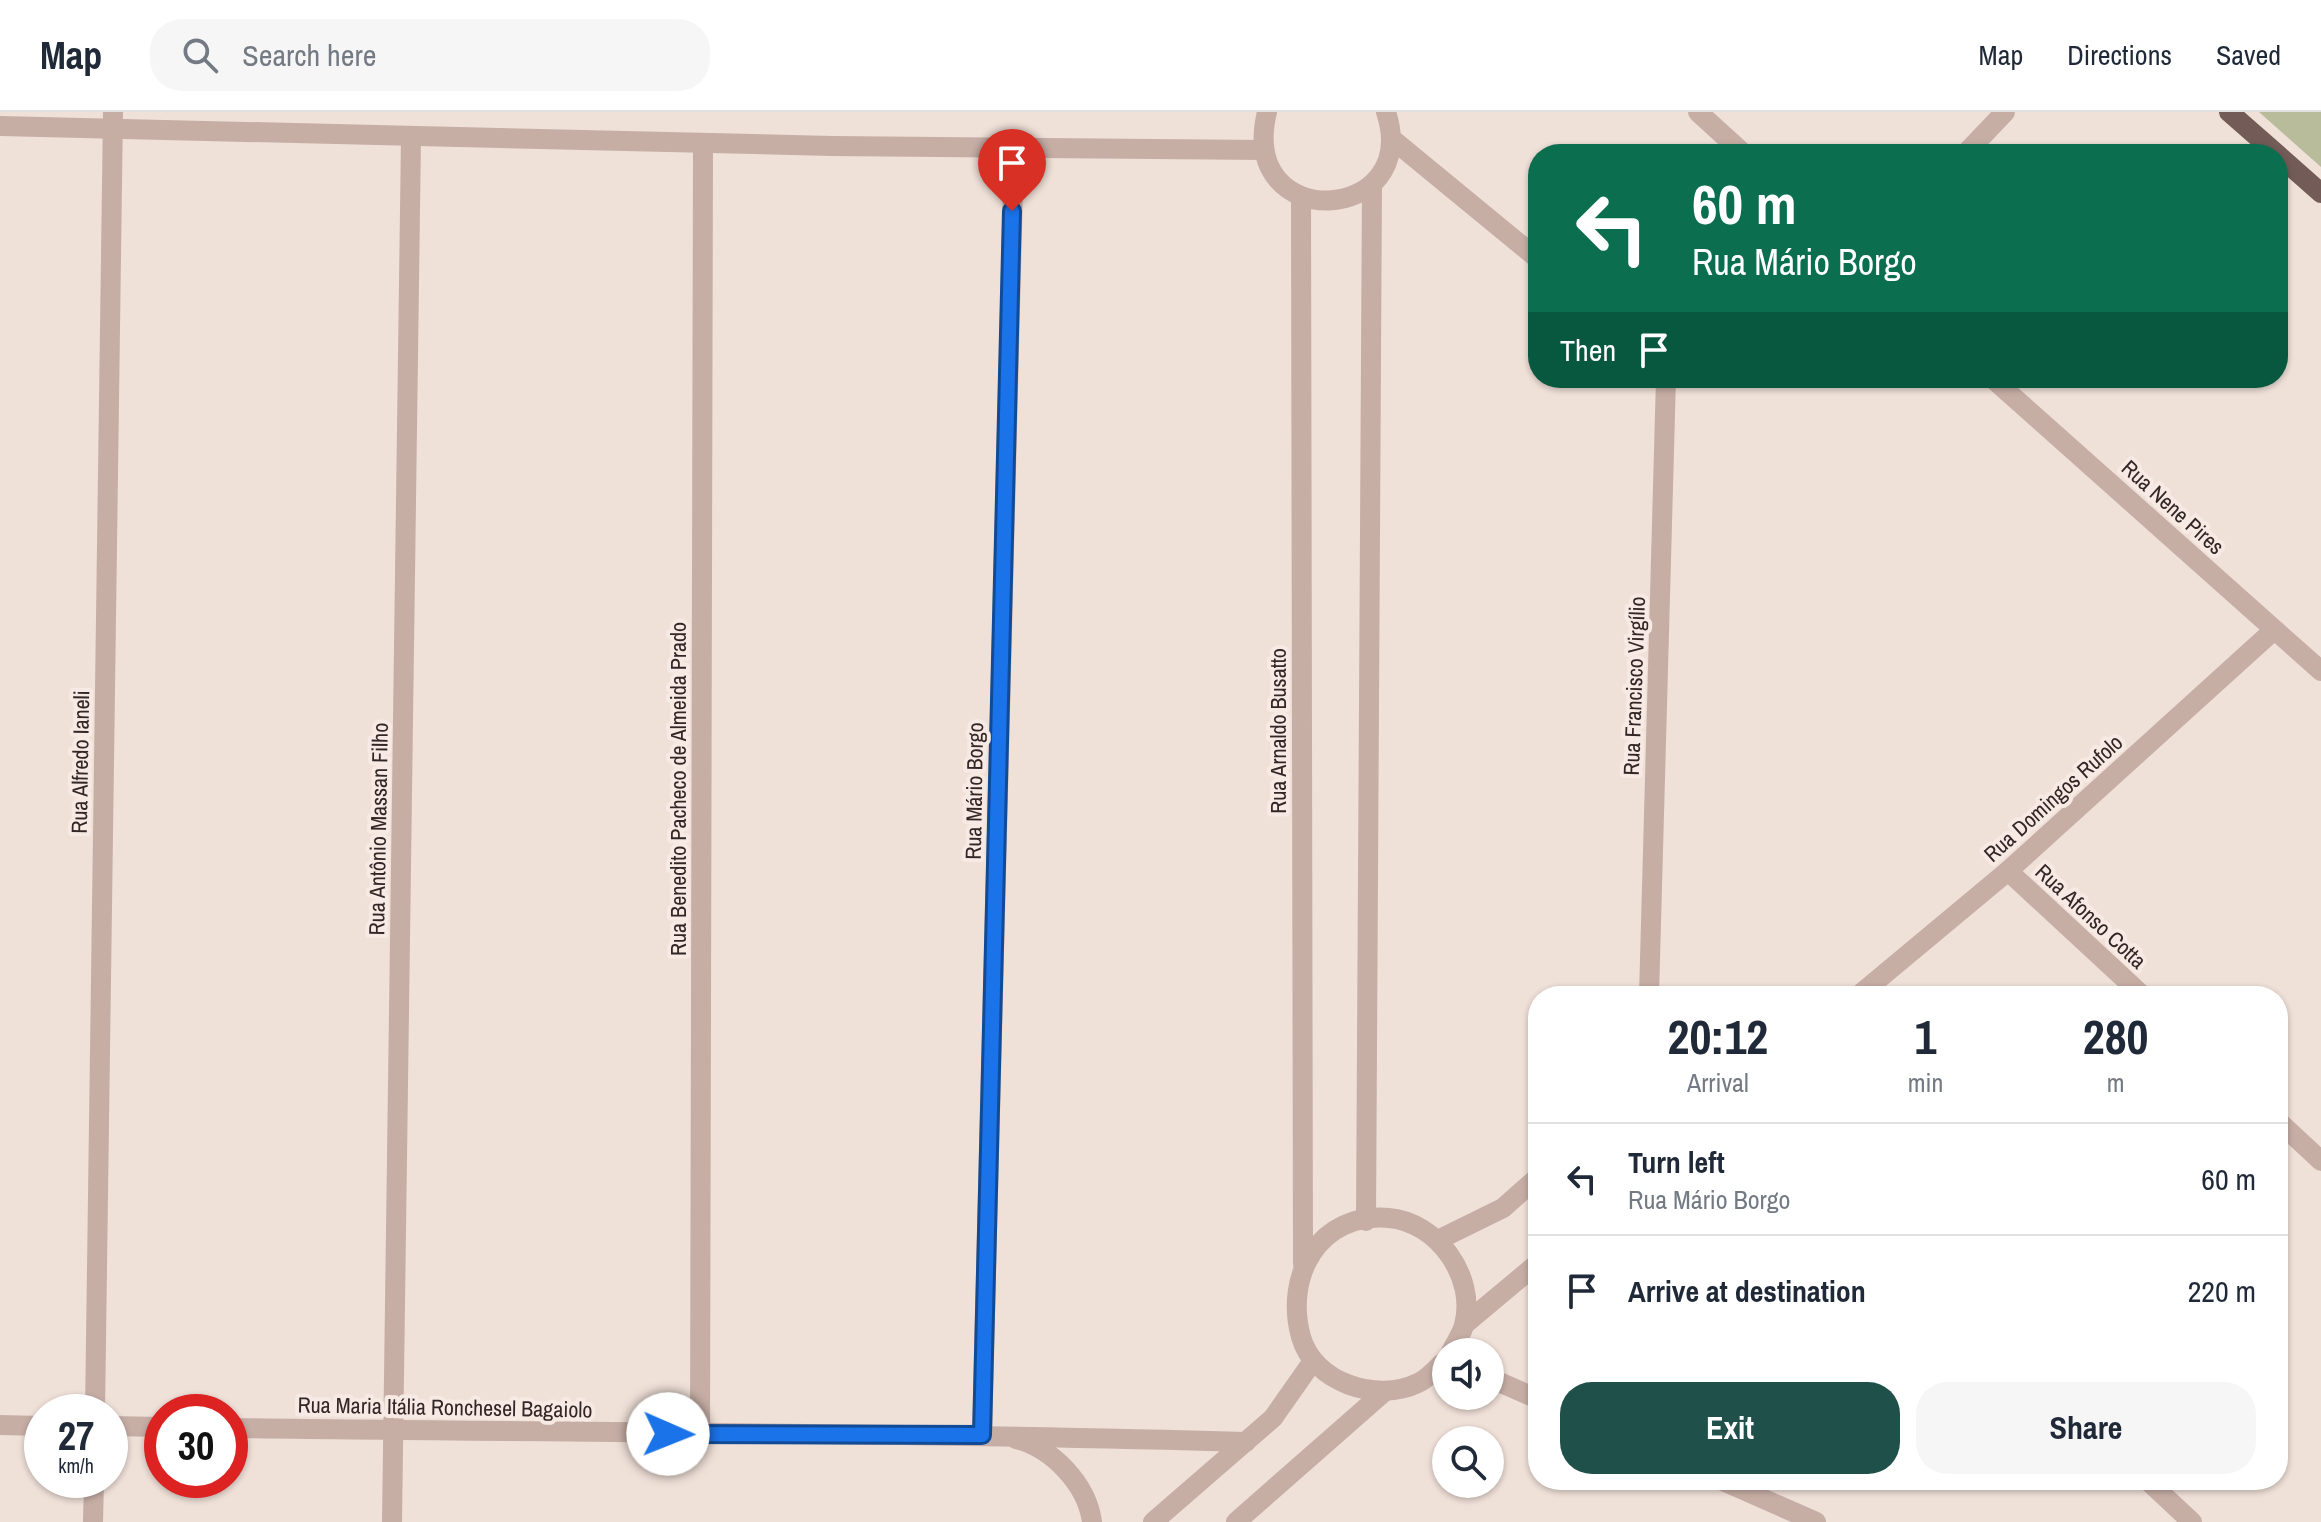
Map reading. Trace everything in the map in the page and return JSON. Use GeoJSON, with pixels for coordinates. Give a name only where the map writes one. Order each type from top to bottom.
{"type":"FeatureCollection","features":[{"type":"Feature","properties":{"kind":"main road"},"geometry":{"type":"LineString","coordinates":[[2229,112],[2266,144]]}},
{"type":"Feature","properties":{"kind":"main road"},"geometry":{"type":"LineString","coordinates":[[2288,164],[2321,193]]}},
{"type":"Feature","properties":{"kind":"street"},"geometry":{"type":"LineString","coordinates":[[1267,112],[1262,137],[1266,162],[1280,183],[1301,198],[1326,203],[1351,198],[1372,185],[1387,164],[1392,139],[1386,112]]}},
{"type":"Feature","properties":{"kind":"street"},"geometry":{"type":"LineString","coordinates":[[1698,112],[1733,144]]}},
{"type":"Feature","properties":{"kind":"street"},"geometry":{"type":"LineString","coordinates":[[1975,144],[2005,112]]}},
{"type":"Feature","properties":{"kind":"street"},"geometry":{"type":"LineString","coordinates":[[0,126],[113,120],[411,137],[1264,150]]}},
{"type":"Feature","properties":{"kind":"street","name":"Rua Alfredo Ianeli"},"geometry":{"type":"LineString","coordinates":[[95,1394],[113,120]]}},
{"type":"Feature","properties":{"kind":"street","name":"Rua Antônio Massan Filho"},"geometry":{"type":"LineString","coordinates":[[392,1522],[411,137]]}},
{"type":"Feature","properties":{"kind":"street"},"geometry":{"type":"LineString","coordinates":[[1392,139],[1528,251]]}},
{"type":"Feature","properties":{"kind":"street","name":"Rua Benedito Pacheco de Almeida Prado"},"geometry":{"type":"LineString","coordinates":[[700,1435],[703,143]]}},
{"type":"Feature","properties":{"kind":"street","name":"Rua Mário Borgo"},"geometry":{"type":"LineString","coordinates":[[989,1435],[1014,148]]}},
{"type":"Feature","properties":{"kind":"street"},"geometry":{"type":"LineString","coordinates":[[1366,1221],[1372,185]]}},
{"type":"Feature","properties":{"kind":"street","name":"Rua Arnaldo Busatto"},"geometry":{"type":"LineString","coordinates":[[1301,198],[1303,1264],[1293,1305],[1302,1341],[1313,1361]]}},
{"type":"Feature","properties":{"kind":"street","name":"Rua Francisco Virgílio"},"geometry":{"type":"LineString","coordinates":[[1649,986],[1666,388]]}},
{"type":"Feature","properties":{"kind":"street","name":"Rua Nene Pires"},"geometry":{"type":"LineString","coordinates":[[2003,388],[2321,671]]}},
{"type":"Feature","properties":{"kind":"street","name":"Rua Domingos Rufolo"},"geometry":{"type":"LineString","coordinates":[[1870,986],[2008,871],[2274,630]]}},
{"type":"Feature","properties":{"kind":"street","name":"Rua Afonso Cotta"},"geometry":{"type":"LineString","coordinates":[[2008,871],[2132,986]]}},
{"type":"Feature","properties":{"kind":"street"},"geometry":{"type":"LineString","coordinates":[[2288,1130],[2321,1161]]}},
{"type":"Feature","properties":{"kind":"street"},"geometry":{"type":"LineString","coordinates":[[1438,1240],[1503,1208],[1528,1186]]}},
{"type":"Feature","properties":{"kind":"street"},"geometry":{"type":"LineString","coordinates":[[1303,1264],[1321,1242],[1355,1221],[1389,1218],[1418,1226],[1438,1240],[1456,1264],[1463,1285],[1465,1324]]}},
{"type":"Feature","properties":{"kind":"street"},"geometry":{"type":"LineString","coordinates":[[1458,1338],[1465,1324],[1528,1271]]}},
{"type":"Feature","properties":{"kind":"street"},"geometry":{"type":"LineString","coordinates":[[1153,1522],[1273,1418],[1313,1361],[1353,1387],[1384,1392],[1418,1383],[1432,1372]]}},
{"type":"Feature","properties":{"kind":"street"},"geometry":{"type":"LineString","coordinates":[[1504,1384],[1528,1395]]}},
{"type":"Feature","properties":{"kind":"street"},"geometry":{"type":"LineString","coordinates":[[1236,1522],[1384,1392]]}},
{"type":"Feature","properties":{"kind":"street"},"geometry":{"type":"LineString","coordinates":[[0,1425],[24,1426]]}},
{"type":"Feature","properties":{"kind":"street","name":"Rua Maria Itália Ronchesel Bagaiolo"},"geometry":{"type":"LineString","coordinates":[[248,1428],[700,1435],[989,1435],[1246,1442]]}},
{"type":"Feature","properties":{"kind":"street","name":"Rua Maria Itália Ronchesel Bagaiolo"},"geometry":{"type":"LineString","coordinates":[[989,1435],[1028,1442],[1055,1459],[1077,1484],[1092,1522]]}},
{"type":"Feature","properties":{"kind":"street"},"geometry":{"type":"LineString","coordinates":[[1744,1490],[1816,1522]]}},
{"type":"Feature","properties":{"kind":"street"},"geometry":{"type":"LineString","coordinates":[[2158,1490],[2192,1522]]}},
{"type":"Feature","properties":{"kind":"street"},"geometry":{"type":"LineString","coordinates":[[93,1522],[94,1498]]}},
{"type":"Feature","properties":{"kind":"green space"},"geometry":{"type":"Polygon","coordinates":[[[2259,112],[2321,112],[2321,167],[2259,112]]]}},
{"type":"Feature","properties":{"kind":"route"},"geometry":{"type":"LineString","coordinates":[[668,1434],[982,1435],[1012,211]]}}]}
